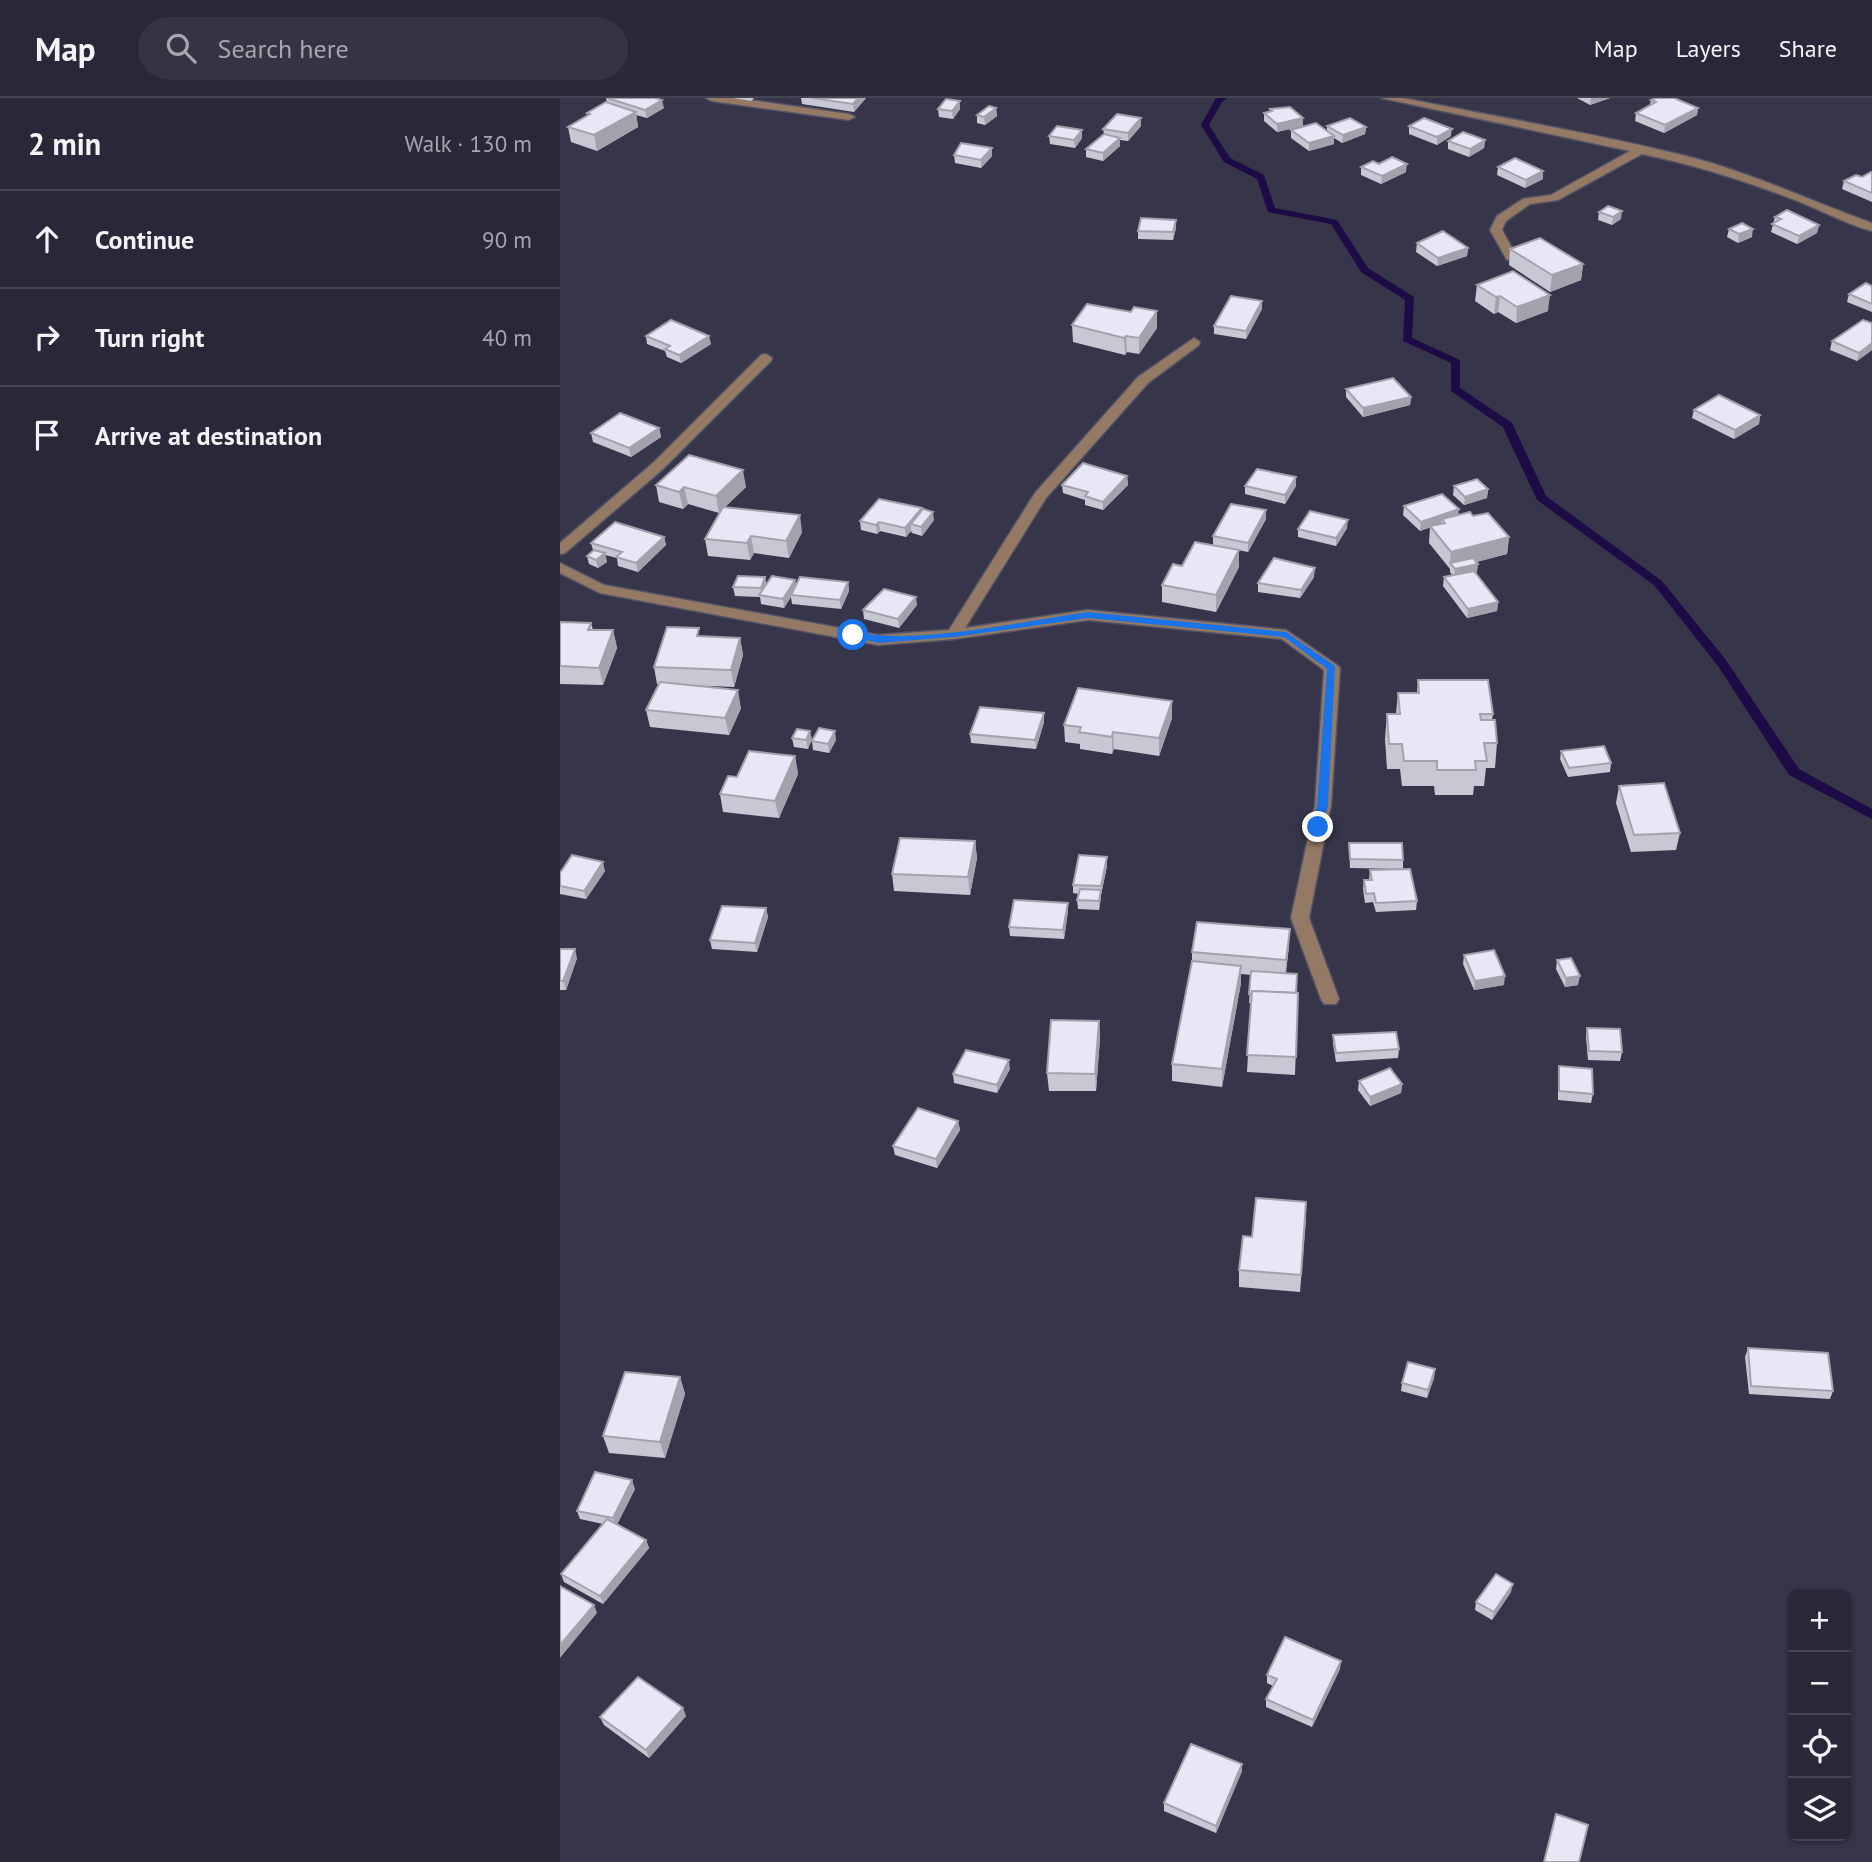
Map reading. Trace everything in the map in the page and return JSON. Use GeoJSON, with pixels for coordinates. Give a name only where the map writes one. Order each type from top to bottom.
{"type":"FeatureCollection","features":[{"type":"Feature","properties":{"kind":"street"},"geometry":{"type":"LineString","coordinates":[[712,98],[849,117]]}},
{"type":"Feature","properties":{"kind":"street"},"geometry":{"type":"LineString","coordinates":[[1387,98],[1685,159],[1794,195],[1824,211],[1872,227]]}},
{"type":"Feature","properties":{"kind":"street"},"geometry":{"type":"LineString","coordinates":[[1511,257],[1496,230],[1501,219],[1527,201],[1554,198],[1642,149]]}},
{"type":"Feature","properties":{"kind":"street"},"geometry":{"type":"LineString","coordinates":[[954,634],[1040,496],[1143,380],[1194,342]]}},
{"type":"Feature","properties":{"kind":"street"},"geometry":{"type":"LineString","coordinates":[[560,551],[658,466],[766,358]]}},
{"type":"Feature","properties":{"kind":"street"},"geometry":{"type":"LineString","coordinates":[[560,567],[600,589],[878,640],[954,634],[1088,615],[1286,635],[1332,668],[1322,805],[1300,918],[1330,999]]}},
{"type":"Feature","properties":{"kind":"building"},"geometry":{"type":"Polygon","coordinates":[[[607,98],[655,98],[662,100],[645,110],[607,98]]]}},
{"type":"Feature","properties":{"kind":"building"},"geometry":{"type":"Polygon","coordinates":[[[812,98],[858,98],[853,104],[812,98]]]}},
{"type":"Feature","properties":{"kind":"building"},"geometry":{"type":"Polygon","coordinates":[[[1674,98],[1698,108],[1665,125],[1636,113],[1656,102],[1651,100],[1674,98]]]}},
{"type":"Feature","properties":{"kind":"building"},"geometry":{"type":"Polygon","coordinates":[[[946,99],[960,101],[952,111],[938,109],[946,99]]]}},
{"type":"Feature","properties":{"kind":"building"},"geometry":{"type":"Polygon","coordinates":[[[606,102],[636,112],[594,135],[568,127],[590,114],[587,113],[606,102]]]}},
{"type":"Feature","properties":{"kind":"building"},"geometry":{"type":"Polygon","coordinates":[[[989,106],[996,108],[984,117],[977,115],[989,106]]]}},
{"type":"Feature","properties":{"kind":"building"},"geometry":{"type":"Polygon","coordinates":[[[1290,107],[1303,118],[1277,124],[1264,113],[1272,111],[1270,109],[1290,107]]]}},
{"type":"Feature","properties":{"kind":"building"},"geometry":{"type":"Polygon","coordinates":[[[1117,114],[1141,118],[1128,133],[1103,129],[1117,114]]]}},
{"type":"Feature","properties":{"kind":"building"},"geometry":{"type":"Polygon","coordinates":[[[1350,118],[1366,127],[1343,135],[1327,126],[1350,118]]]}},
{"type":"Feature","properties":{"kind":"building"},"geometry":{"type":"Polygon","coordinates":[[[1424,118],[1452,129],[1437,137],[1409,126],[1424,118]]]}},
{"type":"Feature","properties":{"kind":"building"},"geometry":{"type":"Polygon","coordinates":[[[1316,123],[1334,136],[1309,143],[1291,130],[1316,123]]]}},
{"type":"Feature","properties":{"kind":"building"},"geometry":{"type":"Polygon","coordinates":[[[1057,126],[1082,130],[1074,140],[1049,136],[1057,126]]]}},
{"type":"Feature","properties":{"kind":"building"},"geometry":{"type":"Polygon","coordinates":[[[1463,132],[1485,140],[1470,149],[1448,141],[1463,132]]]}},
{"type":"Feature","properties":{"kind":"building"},"geometry":{"type":"Polygon","coordinates":[[[1104,134],[1120,138],[1103,153],[1086,149],[1104,134]]]}},
{"type":"Feature","properties":{"kind":"building"},"geometry":{"type":"Polygon","coordinates":[[[961,143],[992,148],[981,160],[954,155],[961,143]]]}},
{"type":"Feature","properties":{"kind":"building"},"geometry":{"type":"Polygon","coordinates":[[[1392,157],[1407,164],[1382,176],[1361,167],[1373,161],[1379,164],[1392,157]]]}},
{"type":"Feature","properties":{"kind":"building"},"geometry":{"type":"Polygon","coordinates":[[[1515,158],[1543,171],[1526,180],[1498,167],[1515,158]]]}},
{"type":"Feature","properties":{"kind":"building"},"geometry":{"type":"Polygon","coordinates":[[[1871,172],[1872,193],[1844,181],[1856,175],[1862,177],[1871,172]]]}},
{"type":"Feature","properties":{"kind":"building"},"geometry":{"type":"Polygon","coordinates":[[[1608,206],[1622,211],[1613,217],[1599,212],[1608,206]]]}},
{"type":"Feature","properties":{"kind":"building"},"geometry":{"type":"Polygon","coordinates":[[[1787,210],[1819,225],[1799,236],[1772,224],[1781,219],[1775,217],[1787,210]]]}},
{"type":"Feature","properties":{"kind":"building"},"geometry":{"type":"Polygon","coordinates":[[[1141,218],[1176,220],[1173,232],[1138,231],[1141,218]]]}},
{"type":"Feature","properties":{"kind":"building"},"geometry":{"type":"Polygon","coordinates":[[[1742,223],[1753,229],[1739,234],[1729,229],[1742,223]]]}},
{"type":"Feature","properties":{"kind":"building"},"geometry":{"type":"Polygon","coordinates":[[[1443,231],[1468,248],[1438,258],[1417,243],[1443,231]]]}},
{"type":"Feature","properties":{"kind":"building"},"geometry":{"type":"Polygon","coordinates":[[[1540,238],[1583,264],[1552,275],[1510,249],[1540,238]]]}},
{"type":"Feature","properties":{"kind":"building"},"geometry":{"type":"Polygon","coordinates":[[[1513,271],[1550,295],[1517,307],[1477,285],[1513,271]]]}},
{"type":"Feature","properties":{"kind":"building"},"geometry":{"type":"Polygon","coordinates":[[[1866,283],[1872,286],[1872,304],[1849,294],[1866,283]]]}},
{"type":"Feature","properties":{"kind":"building"},"geometry":{"type":"Polygon","coordinates":[[[1231,296],[1262,301],[1246,331],[1214,326],[1231,296]]]}},
{"type":"Feature","properties":{"kind":"building"},"geometry":{"type":"Polygon","coordinates":[[[1087,304],[1131,312],[1134,307],[1157,311],[1139,338],[1124,338],[1072,325],[1087,304]]]}},
{"type":"Feature","properties":{"kind":"building"},"geometry":{"type":"Polygon","coordinates":[[[671,320],[709,336],[679,355],[665,349],[670,346],[646,336],[671,320]]]}},
{"type":"Feature","properties":{"kind":"building"},"geometry":{"type":"Polygon","coordinates":[[[1863,320],[1872,323],[1872,343],[1859,353],[1832,341],[1863,320]]]}},
{"type":"Feature","properties":{"kind":"building"},"geometry":{"type":"Polygon","coordinates":[[[1393,378],[1411,397],[1363,408],[1346,389],[1393,378]]]}},
{"type":"Feature","properties":{"kind":"building"},"geometry":{"type":"Polygon","coordinates":[[[1719,395],[1760,415],[1735,430],[1694,410],[1719,395]]]}},
{"type":"Feature","properties":{"kind":"building"},"geometry":{"type":"Polygon","coordinates":[[[620,413],[659,428],[629,448],[591,433],[620,413]]]}},
{"type":"Feature","properties":{"kind":"building"},"geometry":{"type":"Polygon","coordinates":[[[689,455],[743,470],[716,496],[684,487],[679,492],[656,485],[689,455]]]}},
{"type":"Feature","properties":{"kind":"building"},"geometry":{"type":"Polygon","coordinates":[[[1083,463],[1127,476],[1103,502],[1085,496],[1088,492],[1062,485],[1083,463]]]}},
{"type":"Feature","properties":{"kind":"building"},"geometry":{"type":"Polygon","coordinates":[[[1257,469],[1296,477],[1285,495],[1245,486],[1257,469]]]}},
{"type":"Feature","properties":{"kind":"building"},"geometry":{"type":"Polygon","coordinates":[[[1477,479],[1488,489],[1465,497],[1454,486],[1477,479]]]}},
{"type":"Feature","properties":{"kind":"building"},"geometry":{"type":"Polygon","coordinates":[[[1442,494],[1459,509],[1421,522],[1404,506],[1442,494]]]}},
{"type":"Feature","properties":{"kind":"building"},"geometry":{"type":"Polygon","coordinates":[[[879,499],[922,508],[905,528],[860,521],[879,499]]]}},
{"type":"Feature","properties":{"kind":"building"},"geometry":{"type":"Polygon","coordinates":[[[1231,504],[1266,510],[1248,543],[1213,536],[1231,504]]]}},
{"type":"Feature","properties":{"kind":"building"},"geometry":{"type":"Polygon","coordinates":[[[723,507],[800,515],[786,541],[751,536],[747,543],[705,539],[723,507]]]}},
{"type":"Feature","properties":{"kind":"building"},"geometry":{"type":"Polygon","coordinates":[[[923,509],[933,512],[921,527],[911,524],[923,509]]]}},
{"type":"Feature","properties":{"kind":"building"},"geometry":{"type":"Polygon","coordinates":[[[1310,511],[1348,520],[1336,538],[1298,529],[1310,511]]]}},
{"type":"Feature","properties":{"kind":"building"},"geometry":{"type":"Polygon","coordinates":[[[1470,512],[1473,516],[1488,513],[1509,537],[1451,552],[1430,526],[1445,523],[1442,519],[1470,512]]]}},
{"type":"Feature","properties":{"kind":"building"},"geometry":{"type":"Polygon","coordinates":[[[615,522],[664,537],[636,563],[616,557],[622,552],[591,543],[615,522]]]}},
{"type":"Feature","properties":{"kind":"building"},"geometry":{"type":"Polygon","coordinates":[[[1195,542],[1239,550],[1216,595],[1162,585],[1173,564],[1182,566],[1195,542]]]}},
{"type":"Feature","properties":{"kind":"building"},"geometry":{"type":"Polygon","coordinates":[[[594,550],[605,553],[596,560],[587,556],[594,550]]]}},
{"type":"Feature","properties":{"kind":"building"},"geometry":{"type":"Polygon","coordinates":[[[1274,558],[1315,568],[1301,590],[1258,583],[1274,558]]]}},
{"type":"Feature","properties":{"kind":"building"},"geometry":{"type":"Polygon","coordinates":[[[1473,558],[1478,564],[1455,569],[1450,563],[1473,558]]]}},
{"type":"Feature","properties":{"kind":"building"},"geometry":{"type":"Polygon","coordinates":[[[1474,571],[1498,602],[1468,609],[1444,577],[1474,571]]]}},
{"type":"Feature","properties":{"kind":"building"},"geometry":{"type":"Polygon","coordinates":[[[738,576],[765,577],[761,588],[733,587],[738,576]]]}},
{"type":"Feature","properties":{"kind":"building"},"geometry":{"type":"Polygon","coordinates":[[[772,576],[795,580],[783,599],[759,595],[772,576]]]}},
{"type":"Feature","properties":{"kind":"building"},"geometry":{"type":"Polygon","coordinates":[[[800,577],[848,582],[840,600],[791,595],[800,577]]]}},
{"type":"Feature","properties":{"kind":"building"},"geometry":{"type":"Polygon","coordinates":[[[884,589],[916,597],[898,619],[863,610],[884,589]]]}},
{"type":"Feature","properties":{"kind":"building"},"geometry":{"type":"Polygon","coordinates":[[[560,622],[591,623],[588,630],[613,630],[599,668],[560,666],[560,622]]]}},
{"type":"Feature","properties":{"kind":"building"},"geometry":{"type":"Polygon","coordinates":[[[667,627],[699,628],[697,636],[740,638],[731,670],[654,667],[667,627]]]}},
{"type":"Feature","properties":{"kind":"building"},"geometry":{"type":"Polygon","coordinates":[[[1418,680],[1488,680],[1493,714],[1480,714],[1481,720],[1495,720],[1497,743],[1484,743],[1487,761],[1475,761],[1476,770],[1437,770],[1437,761],[1404,761],[1402,744],[1389,744],[1387,714],[1400,714],[1398,693],[1419,693],[1418,680]]]}},
{"type":"Feature","properties":{"kind":"building"},"geometry":{"type":"Polygon","coordinates":[[[660,682],[738,690],[725,718],[646,710],[660,682]]]}},
{"type":"Feature","properties":{"kind":"building"},"geometry":{"type":"Polygon","coordinates":[[[1078,688],[1172,701],[1159,738],[1113,732],[1112,737],[1079,732],[1081,727],[1064,725],[1078,688]]]}},
{"type":"Feature","properties":{"kind":"building"},"geometry":{"type":"Polygon","coordinates":[[[980,707],[1044,713],[1035,740],[970,734],[980,707]]]}},
{"type":"Feature","properties":{"kind":"building"},"geometry":{"type":"Polygon","coordinates":[[[819,728],[835,731],[828,744],[812,741],[819,728]]]}},
{"type":"Feature","properties":{"kind":"building"},"geometry":{"type":"Polygon","coordinates":[[[797,729],[810,731],[806,740],[792,738],[797,729]]]}},
{"type":"Feature","properties":{"kind":"building"},"geometry":{"type":"Polygon","coordinates":[[[1604,746],[1611,763],[1569,768],[1561,751],[1604,746]]]}},
{"type":"Feature","properties":{"kind":"building"},"geometry":{"type":"Polygon","coordinates":[[[749,751],[795,756],[775,801],[720,794],[728,776],[737,777],[749,751]]]}},
{"type":"Feature","properties":{"kind":"building"},"geometry":{"type":"Polygon","coordinates":[[[1664,783],[1680,833],[1634,835],[1619,786],[1664,783]]]}},
{"type":"Feature","properties":{"kind":"building"},"geometry":{"type":"Polygon","coordinates":[[[900,838],[975,841],[968,877],[892,874],[900,838]]]}},
{"type":"Feature","properties":{"kind":"building"},"geometry":{"type":"Polygon","coordinates":[[[1349,843],[1402,843],[1403,860],[1350,859],[1349,843]]]}},
{"type":"Feature","properties":{"kind":"building"},"geometry":{"type":"Polygon","coordinates":[[[572,855],[603,862],[584,891],[560,886],[560,873],[572,855]]]}},
{"type":"Feature","properties":{"kind":"building"},"geometry":{"type":"Polygon","coordinates":[[[1079,855],[1107,857],[1101,886],[1073,885],[1079,855]]]}},
{"type":"Feature","properties":{"kind":"building"},"geometry":{"type":"Polygon","coordinates":[[[1410,869],[1417,901],[1376,903],[1374,893],[1366,894],[1364,880],[1372,880],[1370,870],[1410,869]]]}},
{"type":"Feature","properties":{"kind":"building"},"geometry":{"type":"Polygon","coordinates":[[[1080,889],[1101,890],[1099,901],[1077,900],[1080,889]]]}},
{"type":"Feature","properties":{"kind":"building"},"geometry":{"type":"Polygon","coordinates":[[[1014,900],[1068,903],[1063,930],[1009,927],[1014,900]]]}},
{"type":"Feature","properties":{"kind":"building"},"geometry":{"type":"Polygon","coordinates":[[[722,906],[766,908],[755,943],[710,940],[722,906]]]}},
{"type":"Feature","properties":{"kind":"building"},"geometry":{"type":"Polygon","coordinates":[[[1197,922],[1290,929],[1286,960],[1192,952],[1197,922]]]}},
{"type":"Feature","properties":{"kind":"building"},"geometry":{"type":"Polygon","coordinates":[[[560,949],[575,949],[563,981],[560,981],[560,949]]]}},
{"type":"Feature","properties":{"kind":"building"},"geometry":{"type":"Polygon","coordinates":[[[1494,950],[1505,976],[1475,981],[1464,955],[1494,950]]]}},
{"type":"Feature","properties":{"kind":"building"},"geometry":{"type":"Polygon","coordinates":[[[1571,958],[1580,976],[1566,978],[1557,960],[1571,958]]]}},
{"type":"Feature","properties":{"kind":"building"},"geometry":{"type":"Polygon","coordinates":[[[1192,961],[1241,966],[1222,1069],[1172,1064],[1192,961]]]}},
{"type":"Feature","properties":{"kind":"building"},"geometry":{"type":"Polygon","coordinates":[[[1251,971],[1297,974],[1296,993],[1252,991],[1252,994],[1249,994],[1251,971]]]}},
{"type":"Feature","properties":{"kind":"building"},"geometry":{"type":"Polygon","coordinates":[[[1252,991],[1298,993],[1296,1057],[1247,1055],[1252,991]]]}},
{"type":"Feature","properties":{"kind":"building"},"geometry":{"type":"Polygon","coordinates":[[[1051,1020],[1099,1021],[1095,1074],[1047,1073],[1051,1020]]]}},
{"type":"Feature","properties":{"kind":"building"},"geometry":{"type":"Polygon","coordinates":[[[1587,1028],[1620,1029],[1622,1052],[1589,1051],[1587,1028]]]}},
{"type":"Feature","properties":{"kind":"building"},"geometry":{"type":"Polygon","coordinates":[[[1396,1032],[1399,1049],[1336,1053],[1333,1035],[1396,1032]]]}},
{"type":"Feature","properties":{"kind":"building"},"geometry":{"type":"Polygon","coordinates":[[[966,1050],[1009,1060],[997,1085],[953,1074],[966,1050]]]}},
{"type":"Feature","properties":{"kind":"building"},"geometry":{"type":"Polygon","coordinates":[[[1559,1066],[1592,1069],[1593,1094],[1559,1091],[1559,1066]]]}},
{"type":"Feature","properties":{"kind":"building"},"geometry":{"type":"Polygon","coordinates":[[[1390,1068],[1402,1084],[1370,1097],[1359,1081],[1390,1068]]]}},
{"type":"Feature","properties":{"kind":"building"},"geometry":{"type":"Polygon","coordinates":[[[918,1108],[958,1121],[936,1159],[893,1146],[918,1108]]]}},
{"type":"Feature","properties":{"kind":"building"},"geometry":{"type":"Polygon","coordinates":[[[1256,1198],[1306,1202],[1301,1275],[1239,1270],[1243,1236],[1252,1237],[1256,1198]]]}},
{"type":"Feature","properties":{"kind":"building"},"geometry":{"type":"Polygon","coordinates":[[[1748,1348],[1828,1353],[1833,1391],[1751,1386],[1748,1348]]]}},
{"type":"Feature","properties":{"kind":"building"},"geometry":{"type":"Polygon","coordinates":[[[1408,1362],[1435,1369],[1428,1390],[1402,1383],[1408,1362]]]}},
{"type":"Feature","properties":{"kind":"building"},"geometry":{"type":"Polygon","coordinates":[[[625,1372],[680,1377],[660,1442],[603,1436],[625,1372]]]}},
{"type":"Feature","properties":{"kind":"building"},"geometry":{"type":"Polygon","coordinates":[[[595,1472],[632,1480],[613,1518],[577,1511],[595,1472]]]}},
{"type":"Feature","properties":{"kind":"building"},"geometry":{"type":"Polygon","coordinates":[[[607,1519],[646,1540],[600,1596],[561,1574],[607,1519]]]}},
{"type":"Feature","properties":{"kind":"building"},"geometry":{"type":"Polygon","coordinates":[[[1496,1574],[1513,1584],[1494,1612],[1476,1602],[1496,1574]]]}},
{"type":"Feature","properties":{"kind":"building"},"geometry":{"type":"Polygon","coordinates":[[[560,1586],[594,1605],[560,1645],[560,1586]]]}},
{"type":"Feature","properties":{"kind":"building"},"geometry":{"type":"Polygon","coordinates":[[[1285,1637],[1341,1661],[1313,1720],[1266,1699],[1277,1679],[1267,1675],[1285,1637]]]}},
{"type":"Feature","properties":{"kind":"building"},"geometry":{"type":"Polygon","coordinates":[[[638,1677],[683,1708],[646,1750],[600,1717],[638,1677]]]}},
{"type":"Feature","properties":{"kind":"building"},"geometry":{"type":"Polygon","coordinates":[[[1191,1744],[1242,1764],[1216,1826],[1164,1803],[1191,1744]]]}},
{"type":"Feature","properties":{"kind":"building"},"geometry":{"type":"Polygon","coordinates":[[[1556,1814],[1588,1825],[1579,1862],[1544,1862],[1556,1814]]]}},
{"type":"Feature","properties":{"kind":"waterway"},"geometry":{"type":"LineString","coordinates":[[1223,98],[1219,100],[1205,125],[1227,160],[1261,177],[1271,210],[1334,222],[1364,270],[1410,299],[1407,339],[1456,362],[1455,389],[1508,425],[1541,498],[1658,583],[1722,663],[1794,772],[1872,815]]}},
{"type":"Feature","properties":{"kind":"route"},"geometry":{"type":"LineString","coordinates":[[853,635],[878,640],[954,634],[1088,615],[1286,635],[1332,668],[1318,827]]}}]}
